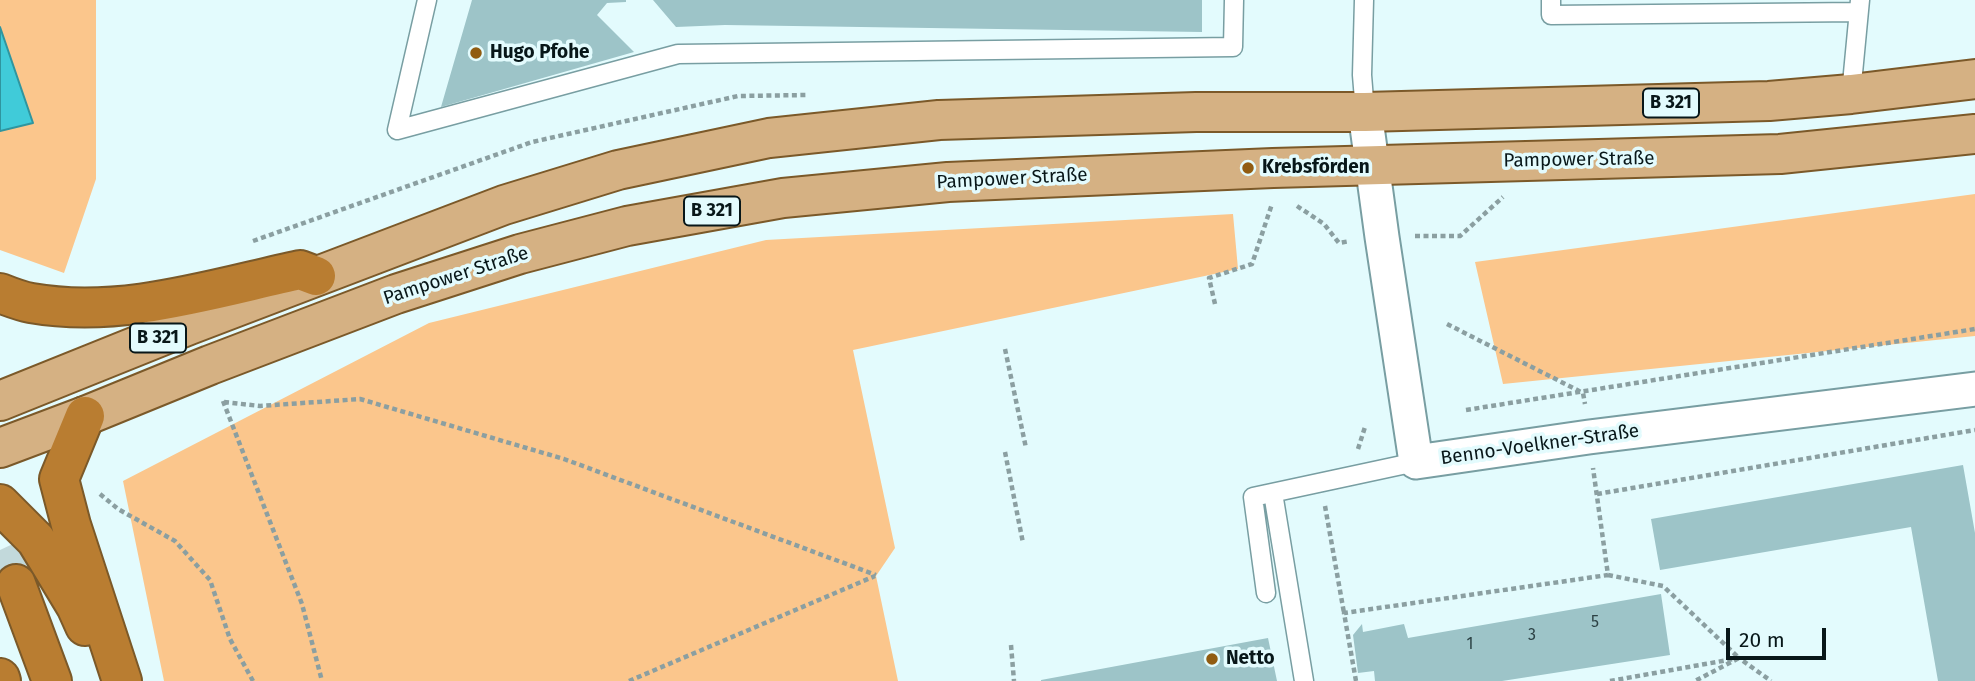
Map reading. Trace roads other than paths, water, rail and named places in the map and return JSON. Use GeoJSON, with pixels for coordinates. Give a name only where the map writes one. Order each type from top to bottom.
{"type":"FeatureCollection","features":[{"type":"Feature","properties":{"kind":"highway","name":"B 321"},"geometry":{"type":"LineString","coordinates":[[0,293],[29,303],[84,308],[138,305],[300,270],[316,276]]}},
{"type":"Feature","properties":{"kind":"highway"},"geometry":{"type":"LineString","coordinates":[[85,416],[59,479],[121,681]]}},
{"type":"Feature","properties":{"kind":"highway"},"geometry":{"type":"LineString","coordinates":[[0,504],[36,540],[76,606],[112,681]]}},
{"type":"Feature","properties":{"kind":"highway"},"geometry":{"type":"LineString","coordinates":[[16,584],[52,681]]}},
{"type":"Feature","properties":{"kind":"main road","name":"B 321"},"geometry":{"type":"LineString","coordinates":[[0,401],[189,325],[504,205],[618,170],[769,138],[939,120],[1196,112],[1365,112],[1769,101],[1975,79]]}},
{"type":"Feature","properties":{"kind":"main road","name":"Pampower Straße"},"geometry":{"type":"LineString","coordinates":[[85,416],[396,294],[520,254],[626,226],[783,198],[948,181],[1372,165],[1780,154],[1975,134]]}},
{"type":"Feature","properties":{"kind":"main road","name":"B 321"},"geometry":{"type":"LineString","coordinates":[[0,448],[85,416]]}},
{"type":"Feature","properties":{"kind":"street","name":"Benno-Voelkner-Straße"},"geometry":{"type":"LineString","coordinates":[[1365,112],[1416,462],[1589,437],[1975,390]]}},
{"type":"Feature","properties":{"kind":"lane"},"geometry":{"type":"LineString","coordinates":[[427,0],[397,130],[678,54],[1233,47],[1234,0]]}},
{"type":"Feature","properties":{"kind":"lane"},"geometry":{"type":"LineString","coordinates":[[1364,0],[1362,75],[1365,112]]}},
{"type":"Feature","properties":{"kind":"lane"},"geometry":{"type":"LineString","coordinates":[[1551,0],[1551,15],[1859,6],[1851,94]]}},
{"type":"Feature","properties":{"kind":"lane"},"geometry":{"type":"LineString","coordinates":[[1266,593],[1253,497],[1416,462]]}},
{"type":"Feature","properties":{"kind":"lane"},"geometry":{"type":"LineString","coordinates":[[1273,493],[1304,681]]}},
{"type":"Feature","properties":{"kind":"water"},"geometry":{"type":"Polygon","coordinates":[[[0,27],[33,123],[0,131],[0,27]]]}},
{"type":"Feature","properties":{"kind":"tunnel"},"geometry":{"type":"LineString","coordinates":[[0,550],[16,584]]}},
{"type":"Feature","properties":{"kind":"place","name":"Hugo Pfohe"},"geometry":{"type":"Point","coordinates":[476,53]}},
{"type":"Feature","properties":{"kind":"place","name":"Krebsförden"},"geometry":{"type":"Point","coordinates":[1248,168]}},
{"type":"Feature","properties":{"kind":"place","name":"Netto"},"geometry":{"type":"Point","coordinates":[1212,659]}}]}
